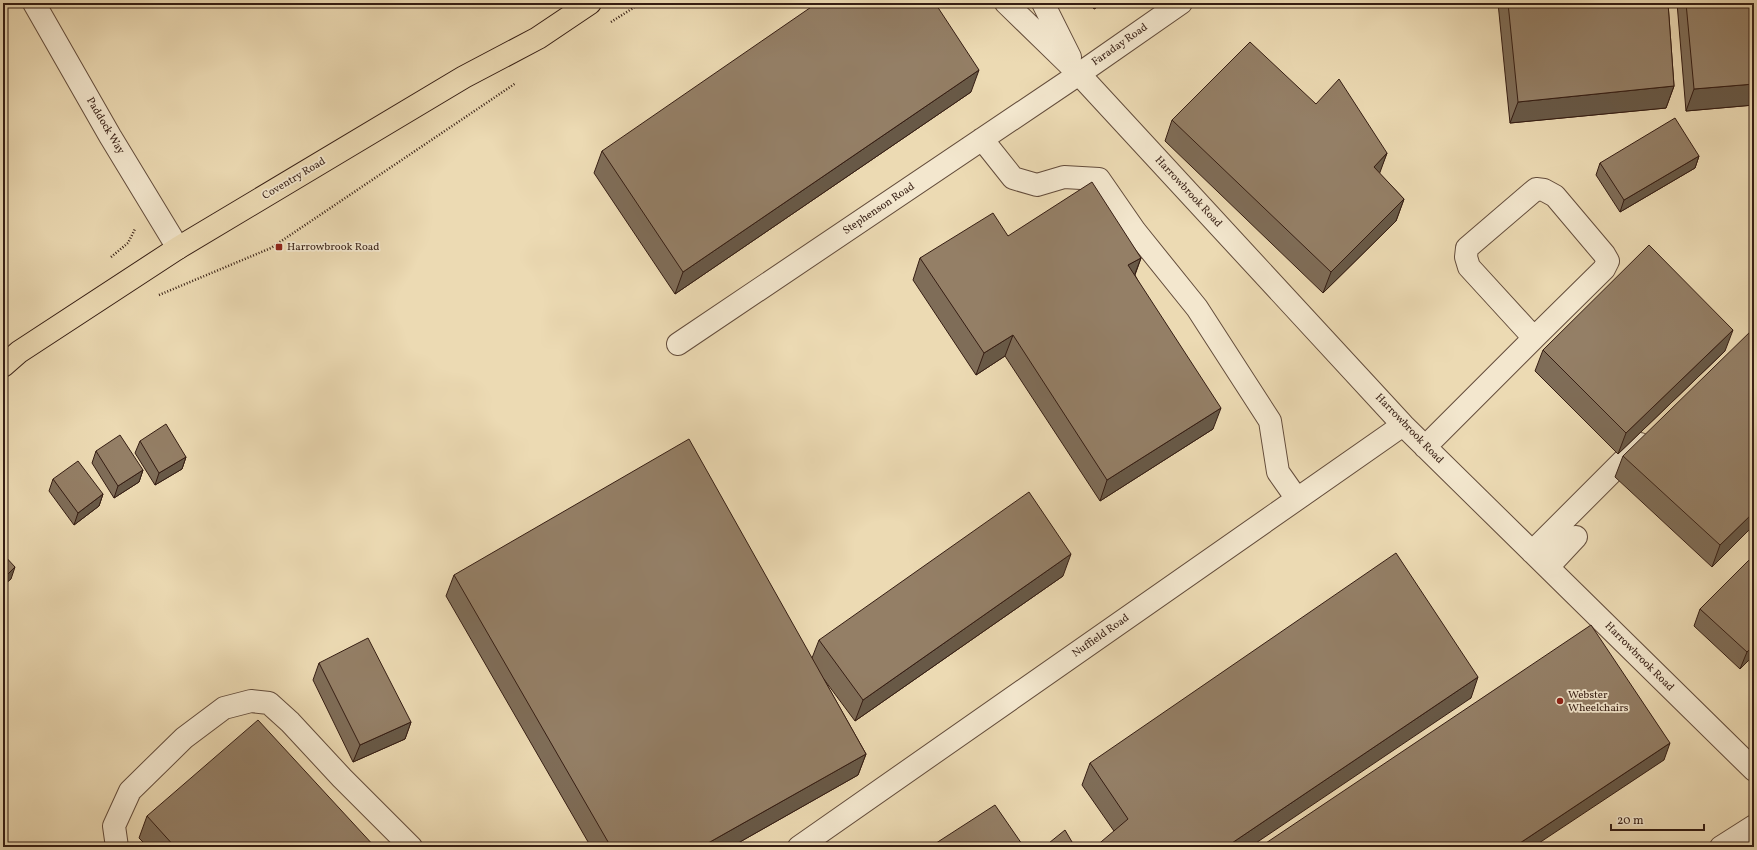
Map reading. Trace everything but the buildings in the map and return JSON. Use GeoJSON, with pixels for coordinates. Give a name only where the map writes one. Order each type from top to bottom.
{"type":"FeatureCollection","features":[{"type":"Feature","properties":{"kind":"main road","name":"Coventry Road"},"geometry":{"type":"LineString","coordinates":[[3,366],[19,352],[178,248],[464,77],[538,38],[590,3]]}},
{"type":"Feature","properties":{"kind":"street","name":"Paddock Way"},"geometry":{"type":"LineString","coordinates":[[34,3],[110,136],[178,248]]}},
{"type":"Feature","properties":{"kind":"street","name":"Harrowbrook Road"},"geometry":{"type":"LineString","coordinates":[[1006,3],[1079,74],[1425,447],[1754,770]]}},
{"type":"Feature","properties":{"kind":"street","name":"Harrowbrook Road"},"geometry":{"type":"LineString","coordinates":[[1043,3],[1079,74]]}},
{"type":"Feature","properties":{"kind":"street","name":"Faraday Road"},"geometry":{"type":"LineString","coordinates":[[1079,74],[1181,3]]}},
{"type":"Feature","properties":{"kind":"street","name":"Stephenson Road"},"geometry":{"type":"LineString","coordinates":[[678,344],[1079,74]]}},
{"type":"Feature","properties":{"kind":"street"},"geometry":{"type":"LineString","coordinates":[[982,140],[1013,178],[1037,185],[1064,177],[1099,179],[1136,231],[1197,308],[1270,421],[1278,472],[1297,499]]}},
{"type":"Feature","properties":{"kind":"street"},"geometry":{"type":"LineString","coordinates":[[1425,447],[1604,269],[1608,261],[1604,254],[1555,196],[1544,190],[1536,189],[1466,248],[1466,257],[1469,267],[1534,338]]}},
{"type":"Feature","properties":{"kind":"street","name":"Nuffield Road"},"geometry":{"type":"LineString","coordinates":[[800,847],[1403,424]]}},
{"type":"Feature","properties":{"kind":"street"},"geometry":{"type":"LineString","coordinates":[[1532,552],[1654,430]]}},
{"type":"Feature","properties":{"kind":"street"},"geometry":{"type":"LineString","coordinates":[[1548,567],[1576,537]]}},
{"type":"Feature","properties":{"kind":"street"},"geometry":{"type":"LineString","coordinates":[[117,847],[114,826],[130,791],[184,738],[224,708],[251,701],[269,703],[290,722],[342,778],[411,847]]}},
{"type":"Feature","properties":{"kind":"street"},"geometry":{"type":"LineString","coordinates":[[1721,847],[1754,826]]}},
{"type":"Feature","properties":{"kind":"path"},"geometry":{"type":"LineString","coordinates":[[610,23],[641,3]]}},
{"type":"Feature","properties":{"kind":"path"},"geometry":{"type":"LineString","coordinates":[[158,296],[271,248],[519,81]]}},
{"type":"Feature","properties":{"kind":"path"},"geometry":{"type":"LineString","coordinates":[[105,262],[128,243],[138,224],[157,213]]}},
{"type":"Feature","properties":{"kind":"path"},"geometry":{"type":"LineString","coordinates":[[3,397],[8,392]]}},
{"type":"Feature","properties":{"kind":"place","name":"Harrowbrook Road"},"geometry":{"type":"Point","coordinates":[279,247]}},
{"type":"Feature","properties":{"kind":"place","name":"Webster Wheelchairs"},"geometry":{"type":"Point","coordinates":[1560,701]}}]}
